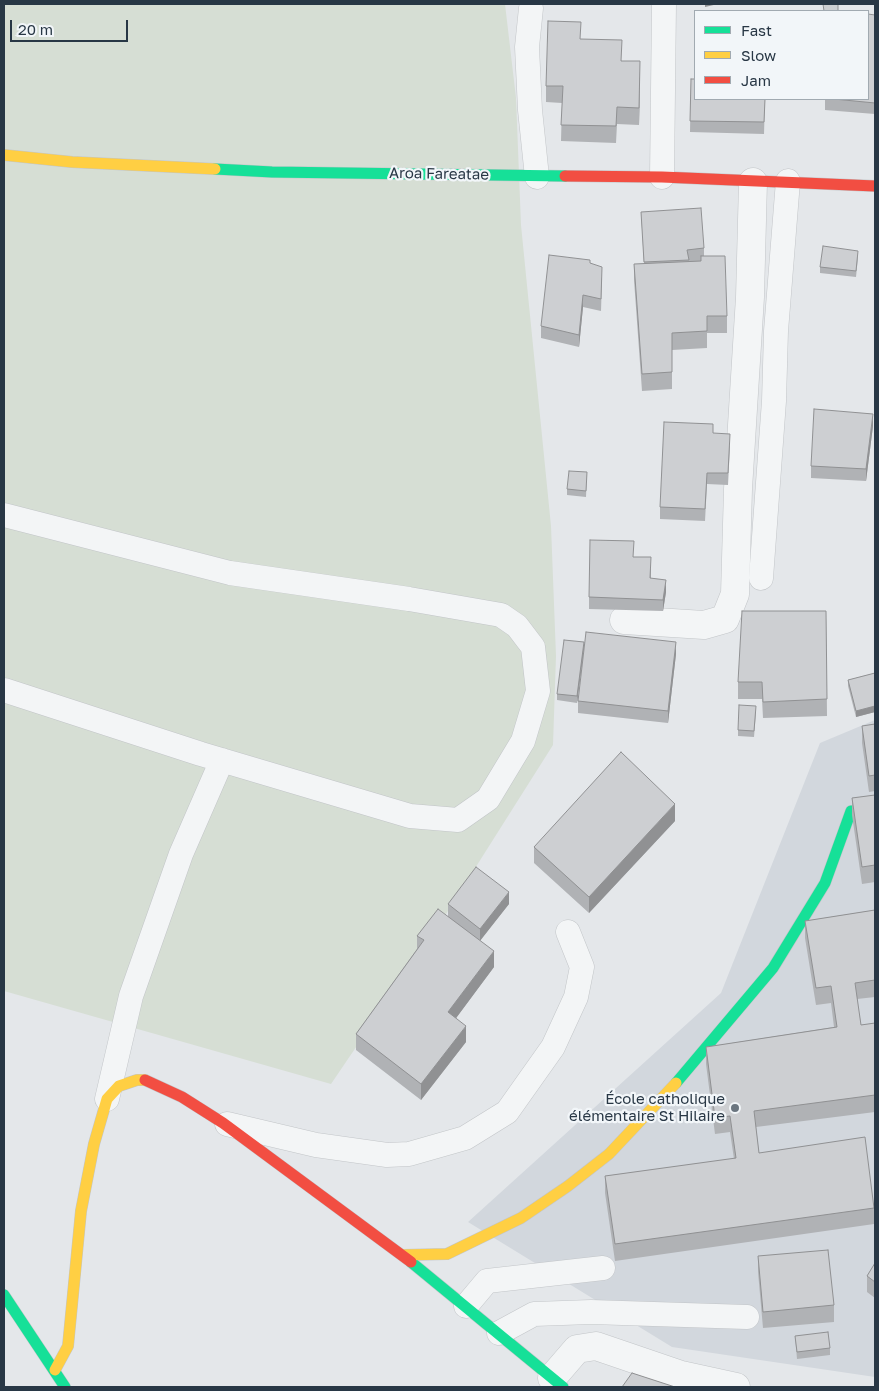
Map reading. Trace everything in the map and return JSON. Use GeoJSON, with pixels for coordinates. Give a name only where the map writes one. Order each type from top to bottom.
{"type":"FeatureCollection","features":[{"type":"Feature","properties":{"kind":"street","name":"Aroa Fareatae"},"geometry":{"type":"LineString","coordinates":[[4,156],[72,162],[272,172],[536,177],[662,177],[875,186]]}},
{"type":"Feature","properties":{"kind":"street"},"geometry":{"type":"LineString","coordinates":[[624,620],[704,624],[725,619],[735,594],[738,489],[750,297],[754,182]]}},
{"type":"Feature","properties":{"kind":"street"},"geometry":{"type":"LineString","coordinates":[[403,1255],[447,1254],[521,1218],[568,1186],[615,1147],[656,1106],[773,968],[825,883],[851,811]]}},
{"type":"Feature","properties":{"kind":"street"},"geometry":{"type":"LineString","coordinates":[[55,1370],[68,1346],[80,1211],[94,1144],[107,1099],[119,1086],[137,1080],[149,1080],[182,1097],[223,1124],[403,1255],[558,1382],[577,1349],[596,1346],[681,1374],[736,1387]]}},
{"type":"Feature","properties":{"kind":"street"},"geometry":{"type":"LineString","coordinates":[[4,1295],[65,1387]]}},
{"type":"Feature","properties":{"kind":"lane"},"geometry":{"type":"LineString","coordinates":[[662,177],[664,4]]}},
{"type":"Feature","properties":{"kind":"lane"},"geometry":{"type":"LineString","coordinates":[[531,8],[527,47],[536,177]]}},
{"type":"Feature","properties":{"kind":"lane"},"geometry":{"type":"LineString","coordinates":[[761,578],[769,484],[776,331],[788,181]]}},
{"type":"Feature","properties":{"kind":"lane"},"geometry":{"type":"LineString","coordinates":[[4,515],[230,573],[409,599],[501,615],[517,626],[533,647],[538,691],[523,741],[488,799],[458,820],[410,816],[222,760],[4,690]]}},
{"type":"Feature","properties":{"kind":"lane"},"geometry":{"type":"LineString","coordinates":[[107,1099],[131,996],[181,854],[222,760]]}},
{"type":"Feature","properties":{"kind":"lane"},"geometry":{"type":"LineString","coordinates":[[223,1124],[316,1145],[387,1155],[409,1154],[465,1138],[507,1112],[553,1047],[576,997],[582,967],[568,932]]}},
{"type":"Feature","properties":{"kind":"lane"},"geometry":{"type":"LineString","coordinates":[[466,1306],[487,1281],[603,1268]]}},
{"type":"Feature","properties":{"kind":"lane"},"geometry":{"type":"LineString","coordinates":[[499,1333],[534,1314],[591,1312],[747,1317]]}},
{"type":"Feature","properties":{"kind":"shaded area"},"geometry":{"type":"Polygon","coordinates":[[[4,4],[505,4],[516,98],[521,225],[551,526],[556,656],[553,745],[441,922],[331,1084],[4,991],[4,4]]]}},
{"type":"Feature","properties":{"kind":"shaded area","name":"École catholique élémentaire St Hilaire"},"geometry":{"type":"Polygon","coordinates":[[[875,720],[875,1377],[672,1347],[468,1222],[721,993],[820,743],[875,720]]]}},
{"type":"Feature","properties":{"kind":"building"},"geometry":{"type":"Polygon","coordinates":[[[823,4],[838,4],[838,10],[824,10],[823,4]]]}},
{"type":"Feature","properties":{"kind":"building"},"geometry":{"type":"Polygon","coordinates":[[[869,14],[875,15],[875,103],[844,100],[869,100],[869,14]]]}},
{"type":"Feature","properties":{"kind":"building"},"geometry":{"type":"Polygon","coordinates":[[[548,21],[581,22],[580,39],[622,40],[621,61],[640,61],[639,108],[617,107],[616,126],[561,125],[563,86],[546,86],[548,21]]]}},
{"type":"Feature","properties":{"kind":"building"},"geometry":{"type":"Polygon","coordinates":[[[691,79],[694,79],[694,100],[765,100],[764,122],[690,121],[691,79]]]}},
{"type":"Feature","properties":{"kind":"building"},"geometry":{"type":"Polygon","coordinates":[[[701,208],[704,248],[687,250],[689,260],[644,262],[641,212],[701,208]]]}},
{"type":"Feature","properties":{"kind":"building"},"geometry":{"type":"Polygon","coordinates":[[[823,246],[858,251],[856,271],[820,267],[823,246]]]}},
{"type":"Feature","properties":{"kind":"building"},"geometry":{"type":"Polygon","coordinates":[[[549,255],[590,260],[590,263],[602,267],[601,299],[583,295],[579,335],[541,326],[549,255]]]}},
{"type":"Feature","properties":{"kind":"building"},"geometry":{"type":"Polygon","coordinates":[[[701,256],[725,256],[727,316],[707,316],[707,331],[672,333],[672,372],[642,374],[634,264],[701,261],[701,256]]]}},
{"type":"Feature","properties":{"kind":"building"},"geometry":{"type":"Polygon","coordinates":[[[814,409],[873,414],[866,469],[811,466],[814,409]]]}},
{"type":"Feature","properties":{"kind":"building"},"geometry":{"type":"Polygon","coordinates":[[[664,422],[713,424],[713,433],[730,434],[728,473],[707,473],[705,509],[660,507],[664,422]]]}},
{"type":"Feature","properties":{"kind":"building"},"geometry":{"type":"Polygon","coordinates":[[[569,471],[587,472],[586,491],[567,489],[569,471]]]}},
{"type":"Feature","properties":{"kind":"building"},"geometry":{"type":"Polygon","coordinates":[[[590,540],[634,541],[633,557],[651,557],[650,578],[666,580],[663,600],[589,597],[590,540]]]}},
{"type":"Feature","properties":{"kind":"building"},"geometry":{"type":"Polygon","coordinates":[[[742,611],[826,611],[827,699],[763,702],[762,682],[738,682],[742,611]]]}},
{"type":"Feature","properties":{"kind":"building"},"geometry":{"type":"Polygon","coordinates":[[[586,632],[676,642],[668,711],[578,701],[586,632]]]}},
{"type":"Feature","properties":{"kind":"building"},"geometry":{"type":"Polygon","coordinates":[[[564,640],[584,642],[577,696],[557,694],[564,640]]]}},
{"type":"Feature","properties":{"kind":"building"},"geometry":{"type":"Polygon","coordinates":[[[875,673],[875,706],[856,711],[848,680],[875,673]]]}},
{"type":"Feature","properties":{"kind":"building"},"geometry":{"type":"Polygon","coordinates":[[[739,705],[756,706],[754,731],[738,730],[739,705]]]}},
{"type":"Feature","properties":{"kind":"building"},"geometry":{"type":"Polygon","coordinates":[[[875,724],[875,775],[869,776],[862,726],[875,724]]]}},
{"type":"Feature","properties":{"kind":"building"},"geometry":{"type":"Polygon","coordinates":[[[621,752],[675,804],[589,897],[534,847],[621,752]]]}},
{"type":"Feature","properties":{"kind":"building"},"geometry":{"type":"Polygon","coordinates":[[[875,795],[875,865],[862,867],[852,798],[875,795]]]}},
{"type":"Feature","properties":{"kind":"building"},"geometry":{"type":"Polygon","coordinates":[[[476,867],[509,892],[480,929],[448,904],[476,867]]]}},
{"type":"Feature","properties":{"kind":"building"},"geometry":{"type":"Polygon","coordinates":[[[438,909],[494,951],[448,1012],[466,1026],[421,1084],[356,1034],[424,940],[417,936],[438,909]]]}},
{"type":"Feature","properties":{"kind":"building"},"geometry":{"type":"Polygon","coordinates":[[[875,910],[875,980],[855,983],[861,1025],[875,1023],[875,1095],[754,1111],[759,1153],[865,1137],[874,1208],[615,1244],[605,1176],[736,1158],[730,1116],[715,1118],[706,1047],[837,1027],[831,986],[816,988],[805,921],[875,910]]]}},
{"type":"Feature","properties":{"kind":"building"},"geometry":{"type":"Polygon","coordinates":[[[828,1250],[834,1305],[763,1312],[758,1256],[828,1250]]]}},
{"type":"Feature","properties":{"kind":"building"},"geometry":{"type":"Polygon","coordinates":[[[875,1263],[875,1282],[867,1276],[875,1263]]]}},
{"type":"Feature","properties":{"kind":"building"},"geometry":{"type":"Polygon","coordinates":[[[828,1332],[830,1348],[797,1352],[795,1336],[828,1332]]]}},
{"type":"Feature","properties":{"kind":"building"},"geometry":{"type":"Polygon","coordinates":[[[632,1373],[675,1387],[622,1387],[632,1373]]]}},
{"type":"Feature","properties":{"kind":"traffic: fast"},"geometry":{"type":"LineString","coordinates":[[215,169],[272,172],[565,176]]}},
{"type":"Feature","properties":{"kind":"traffic: fast"},"geometry":{"type":"LineString","coordinates":[[676,1083],[773,968],[825,883],[851,811]]}},
{"type":"Feature","properties":{"kind":"traffic: fast"},"geometry":{"type":"LineString","coordinates":[[411,1262],[563,1387]]}},
{"type":"Feature","properties":{"kind":"traffic: fast"},"geometry":{"type":"LineString","coordinates":[[4,1295],[65,1387]]}},
{"type":"Feature","properties":{"kind":"traffic: slow"},"geometry":{"type":"LineString","coordinates":[[4,155],[72,162],[215,169]]}},
{"type":"Feature","properties":{"kind":"traffic: slow"},"geometry":{"type":"LineString","coordinates":[[55,1370],[68,1346],[81,1211],[94,1144],[107,1099],[119,1086],[137,1080],[145,1080]]}},
{"type":"Feature","properties":{"kind":"traffic: slow"},"geometry":{"type":"LineString","coordinates":[[403,1255],[447,1254],[521,1218],[568,1186],[609,1154],[676,1083]]}},
{"type":"Feature","properties":{"kind":"traffic: jam"},"geometry":{"type":"LineString","coordinates":[[565,176],[662,177],[875,186]]}},
{"type":"Feature","properties":{"kind":"traffic: jam"},"geometry":{"type":"LineString","coordinates":[[145,1080],[182,1097],[223,1123],[411,1262]]}},
{"type":"Feature","properties":{"kind":"place","name":"École catholique élémentaire St Hilaire"},"geometry":{"type":"Point","coordinates":[735,1108]}}]}
